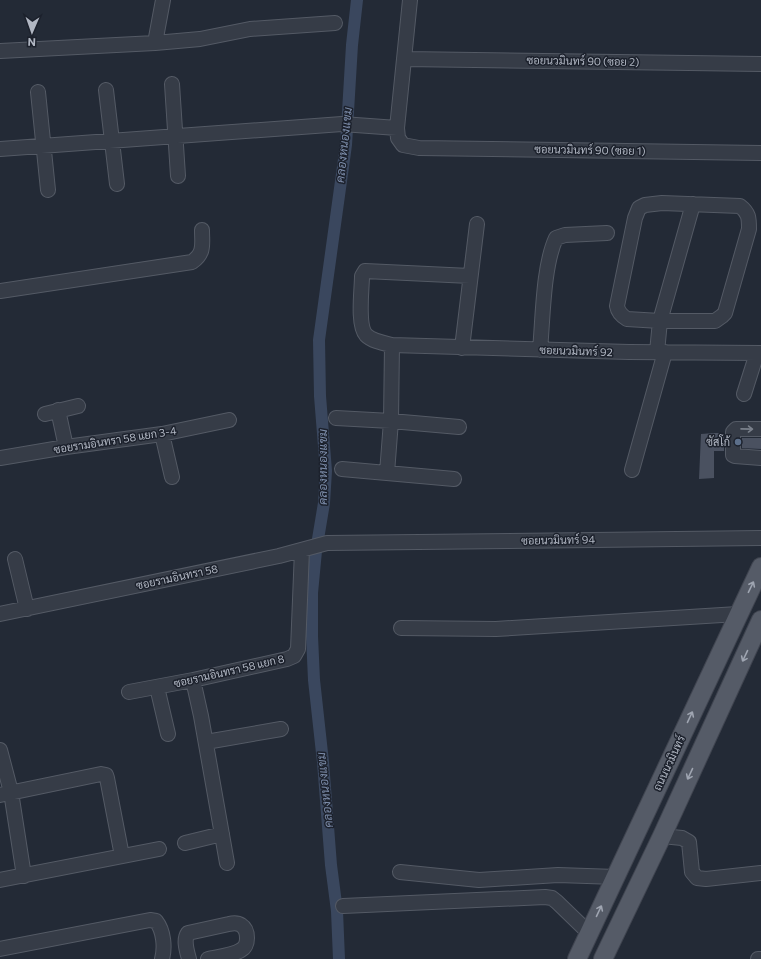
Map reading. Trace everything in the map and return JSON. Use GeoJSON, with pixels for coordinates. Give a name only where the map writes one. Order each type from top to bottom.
{"type":"FeatureCollection","features":[{"type":"Feature","properties":{"kind":"main road","name":"ถนนนวมินทร์"},"geometry":{"type":"LineString","coordinates":[[577,959],[761,567]]}},
{"type":"Feature","properties":{"kind":"main road"},"geometry":{"type":"LineString","coordinates":[[603,959],[662,836],[761,620]]}},
{"type":"Feature","properties":{"kind":"street"},"geometry":{"type":"LineString","coordinates":[[155,43],[163,0]]}},
{"type":"Feature","properties":{"kind":"street"},"geometry":{"type":"LineString","coordinates":[[0,149],[349,125],[397,128],[410,0]]}},
{"type":"Feature","properties":{"kind":"street"},"geometry":{"type":"LineString","coordinates":[[0,51],[200,40],[250,29],[335,23]]}},
{"type":"Feature","properties":{"kind":"street","name":"ซอยนวมินทร์ 90 (ซอย 2)"},"geometry":{"type":"LineString","coordinates":[[405,59],[761,64]]}},
{"type":"Feature","properties":{"kind":"street"},"geometry":{"type":"LineString","coordinates":[[172,84],[178,176]]}},
{"type":"Feature","properties":{"kind":"street"},"geometry":{"type":"LineString","coordinates":[[106,90],[117,184]]}},
{"type":"Feature","properties":{"kind":"street"},"geometry":{"type":"LineString","coordinates":[[38,92],[48,190]]}},
{"type":"Feature","properties":{"kind":"street","name":"ซอยนวมินทร์ 90 (ซอย 1)"},"geometry":{"type":"LineString","coordinates":[[397,128],[398,138],[403,145],[419,148],[761,153]]}},
{"type":"Feature","properties":{"kind":"street"},"geometry":{"type":"LineString","coordinates":[[662,203],[740,206],[746,211],[749,218],[749,229],[725,313],[715,321],[711,322],[660,321],[627,319],[620,314],[617,306],[638,208],[645,205],[662,203]]}},
{"type":"Feature","properties":{"kind":"street"},"geometry":{"type":"LineString","coordinates":[[632,470],[661,352],[660,321],[693,204]]}},
{"type":"Feature","properties":{"kind":"street"},"geometry":{"type":"LineString","coordinates":[[462,348],[477,224]]}},
{"type":"Feature","properties":{"kind":"street"},"geometry":{"type":"LineString","coordinates":[[0,291],[192,262],[199,257],[202,250],[202,230]]}},
{"type":"Feature","properties":{"kind":"street"},"geometry":{"type":"LineString","coordinates":[[540,350],[546,279],[551,249],[556,238],[565,234],[606,234]]}},
{"type":"Feature","properties":{"kind":"street","name":"ซอยนวมินทร์ 92"},"geometry":{"type":"LineString","coordinates":[[470,276],[365,271],[362,276],[361,325],[366,334],[377,341],[392,346],[759,353]]}},
{"type":"Feature","properties":{"kind":"street"},"geometry":{"type":"LineString","coordinates":[[387,473],[391,420],[392,346]]}},
{"type":"Feature","properties":{"kind":"street"},"geometry":{"type":"LineString","coordinates":[[744,394],[759,353]]}},
{"type":"Feature","properties":{"kind":"street"},"geometry":{"type":"LineString","coordinates":[[66,447],[51,412],[78,406]]}},
{"type":"Feature","properties":{"kind":"street"},"geometry":{"type":"LineString","coordinates":[[336,418],[391,420],[459,427]]}},
{"type":"Feature","properties":{"kind":"street","name":"ซอยรามอินทรา 58 แยก 3-4"},"geometry":{"type":"LineString","coordinates":[[0,458],[66,447],[162,434],[229,420]]}},
{"type":"Feature","properties":{"kind":"street"},"geometry":{"type":"LineString","coordinates":[[761,430],[736,429],[733,432],[733,455],[761,458]]}},
{"type":"Feature","properties":{"kind":"street"},"geometry":{"type":"LineString","coordinates":[[162,434],[172,477]]}},
{"type":"Feature","properties":{"kind":"street"},"geometry":{"type":"LineString","coordinates":[[342,468],[454,479]]}},
{"type":"Feature","properties":{"kind":"street","name":"ซอยนวมินทร์ 94"},"geometry":{"type":"LineString","coordinates":[[354,543],[761,538]]}},
{"type":"Feature","properties":{"kind":"street","name":"ซอยรามอินทรา 58"},"geometry":{"type":"LineString","coordinates":[[0,614],[279,556],[327,543],[354,543]]}},
{"type":"Feature","properties":{"kind":"street","name":"ซอยรามอินทรา 58 แยก 8"},"geometry":{"type":"LineString","coordinates":[[129,692],[193,680],[287,659],[294,656],[298,649],[304,549]]}},
{"type":"Feature","properties":{"kind":"street"},"geometry":{"type":"LineString","coordinates":[[15,559],[27,608]]}},
{"type":"Feature","properties":{"kind":"street"},"geometry":{"type":"LineString","coordinates":[[401,628],[496,629],[738,614]]}},
{"type":"Feature","properties":{"kind":"street"},"geometry":{"type":"LineString","coordinates":[[193,680],[206,742],[227,863]]}},
{"type":"Feature","properties":{"kind":"street"},"geometry":{"type":"LineString","coordinates":[[157,687],[168,734]]}},
{"type":"Feature","properties":{"kind":"street"},"geometry":{"type":"LineString","coordinates":[[206,742],[281,729]]}},
{"type":"Feature","properties":{"kind":"street"},"geometry":{"type":"LineString","coordinates":[[0,750],[5,793],[24,876]]}},
{"type":"Feature","properties":{"kind":"street"},"geometry":{"type":"LineString","coordinates":[[5,793],[101,774],[106,775],[122,856]]}},
{"type":"Feature","properties":{"kind":"street"},"geometry":{"type":"LineString","coordinates":[[185,843],[222,834]]}},
{"type":"Feature","properties":{"kind":"street"},"geometry":{"type":"LineString","coordinates":[[662,836],[682,838],[689,842],[692,872],[697,878],[706,879],[761,873]]}},
{"type":"Feature","properties":{"kind":"street"},"geometry":{"type":"LineString","coordinates":[[0,880],[159,849]]}},
{"type":"Feature","properties":{"kind":"street"},"geometry":{"type":"LineString","coordinates":[[400,872],[478,880],[558,875],[616,876]]}},
{"type":"Feature","properties":{"kind":"street"},"geometry":{"type":"LineString","coordinates":[[343,906],[545,897],[552,898],[557,902],[589,933]]}},
{"type":"Feature","properties":{"kind":"street"},"geometry":{"type":"LineString","coordinates":[[0,949],[150,920],[156,921],[160,929],[164,951],[162,959]]}},
{"type":"Feature","properties":{"kind":"street"},"geometry":{"type":"LineString","coordinates":[[189,959],[186,940],[188,933],[236,923],[245,929],[247,940],[246,946],[241,951],[208,959]]}},
{"type":"Feature","properties":{"kind":"building"},"geometry":{"type":"Polygon","coordinates":[[[724,433],[724,451],[714,451],[714,478],[699,479],[701,434],[724,433]]]}},
{"type":"Feature","properties":{"kind":"building"},"geometry":{"type":"Polygon","coordinates":[[[742,438],[761,438],[761,449],[742,448],[742,438]]]}},
{"type":"Feature","properties":{"kind":"waterway","name":"คลองหนองแขม"},"geometry":{"type":"LineString","coordinates":[[339,959],[337,911],[331,865],[323,762],[314,680],[312,593],[316,551],[324,503],[326,471],[320,396],[319,340],[346,145],[352,45],[357,0]]}},
{"type":"Feature","properties":{"kind":"place","name":"ซัสโก้"},"geometry":{"type":"Point","coordinates":[738,442]}}]}
